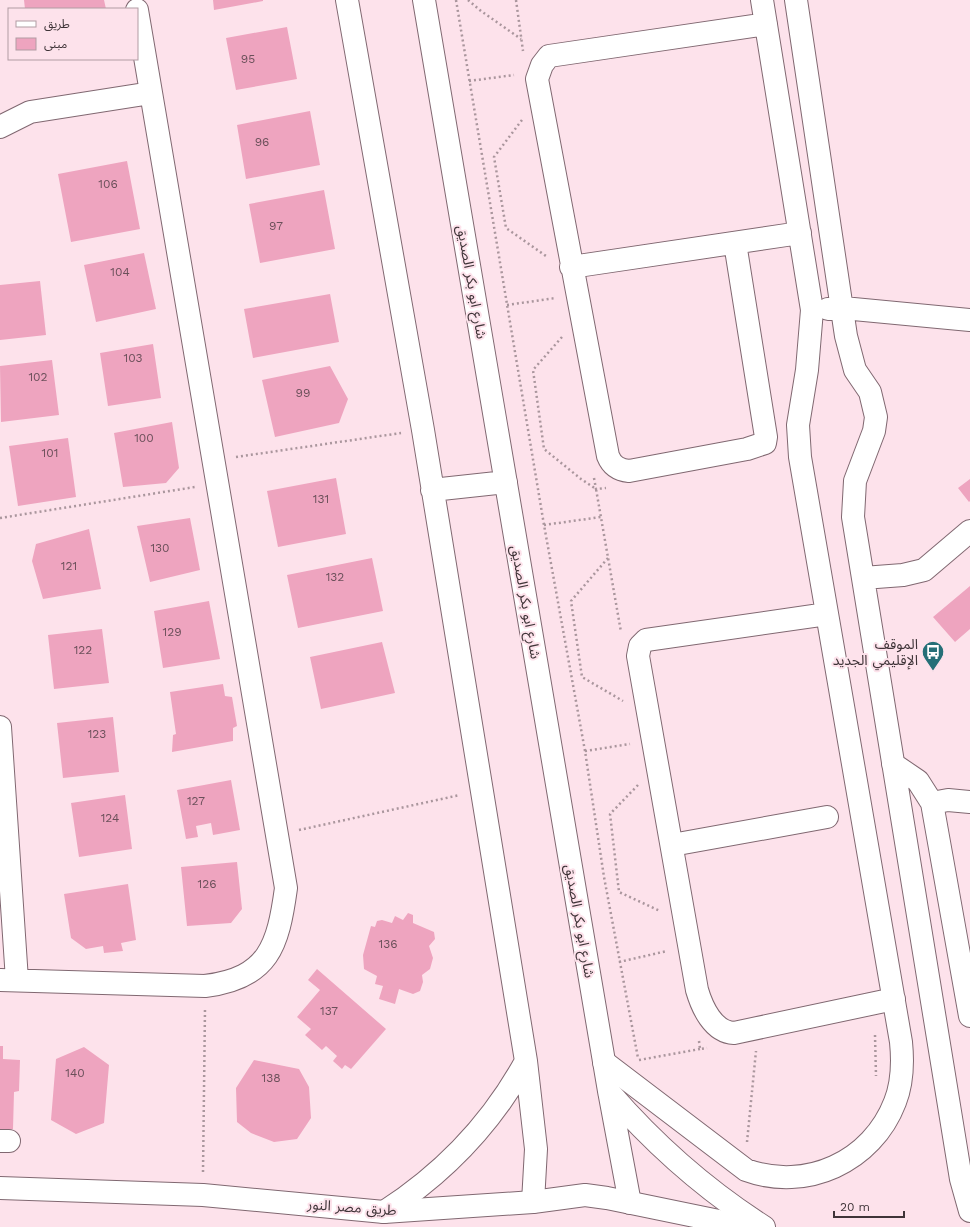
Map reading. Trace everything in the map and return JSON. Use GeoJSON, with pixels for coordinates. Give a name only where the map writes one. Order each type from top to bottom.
{"type":"FeatureCollection","features":[{"type":"Feature","properties":{"kind":"main road"},"geometry":{"type":"LineString","coordinates":[[347,0],[423,430],[480,790],[526,1061],[536,1149],[533,1202]]}},
{"type":"Feature","properties":{"kind":"main road","name":"شارع ابو بكر الصديق"},"geometry":{"type":"LineString","coordinates":[[424,0],[604,1062],[630,1203]]}},
{"type":"Feature","properties":{"kind":"main road"},"geometry":{"type":"LineString","coordinates":[[604,1062],[746,1170],[773,1178],[808,1176],[827,1171],[856,1154],[876,1136],[887,1120],[896,1101],[901,1082],[903,1062],[894,999],[800,457],[798,435],[799,412],[807,370],[812,310],[762,0]]}},
{"type":"Feature","properties":{"kind":"main road"},"geometry":{"type":"LineString","coordinates":[[796,0],[850,355],[855,370],[870,392],[876,417],[874,431],[855,481],[852,517],[962,1179],[970,1211]]}},
{"type":"Feature","properties":{"kind":"main road"},"geometry":{"type":"LineString","coordinates":[[0,727],[9,980],[205,986],[227,983],[247,974],[264,959],[276,940],[286,888],[138,16]]}},
{"type":"Feature","properties":{"kind":"main road"},"geometry":{"type":"LineString","coordinates":[[735,243],[766,437],[765,443],[747,449],[629,471],[617,468],[610,461],[608,456],[571,267],[537,79],[538,72],[549,56],[766,24]]}},
{"type":"Feature","properties":{"kind":"main road"},"geometry":{"type":"LineString","coordinates":[[0,127],[30,112],[151,92]]}},
{"type":"Feature","properties":{"kind":"main road"},"geometry":{"type":"LineString","coordinates":[[571,267],[800,233]]}},
{"type":"Feature","properties":{"kind":"main road"},"geometry":{"type":"LineString","coordinates":[[812,310],[843,308],[970,320]]}},
{"type":"Feature","properties":{"kind":"main road"},"geometry":{"type":"LineString","coordinates":[[432,490],[506,482]]}},
{"type":"Feature","properties":{"kind":"main road"},"geometry":{"type":"LineString","coordinates":[[863,578],[903,575],[924,570],[970,531]]}},
{"type":"Feature","properties":{"kind":"main road"},"geometry":{"type":"LineString","coordinates":[[827,614],[646,640],[640,646],[638,656],[697,990],[703,1008],[711,1019],[722,1030],[734,1033],[894,999]]}},
{"type":"Feature","properties":{"kind":"main road"},"geometry":{"type":"LineString","coordinates":[[893,764],[918,781],[932,802],[966,962],[970,1016]]}},
{"type":"Feature","properties":{"kind":"main road"},"geometry":{"type":"LineString","coordinates":[[932,802],[948,800],[970,802]]}},
{"type":"Feature","properties":{"kind":"main road"},"geometry":{"type":"LineString","coordinates":[[672,845],[827,818]]}},
{"type":"Feature","properties":{"kind":"main road"},"geometry":{"type":"LineString","coordinates":[[384,1212],[412,1194],[467,1144],[513,1085],[526,1061]]}},
{"type":"Feature","properties":{"kind":"main road"},"geometry":{"type":"LineString","coordinates":[[609,1091],[632,1119],[684,1169],[741,1212],[764,1227]]}},
{"type":"Feature","properties":{"kind":"main road","name":"طريق مصر النور"},"geometry":{"type":"LineString","coordinates":[[0,1188],[203,1195],[384,1212],[533,1202],[585,1195],[748,1227]]}},
{"type":"Feature","properties":{"kind":"path"},"geometry":{"type":"LineString","coordinates":[[456,0],[544,525],[585,751],[619,962],[639,1060],[642,1066]]}},
{"type":"Feature","properties":{"kind":"path"},"geometry":{"type":"LineString","coordinates":[[468,0],[521,39]]}},
{"type":"Feature","properties":{"kind":"path"},"geometry":{"type":"LineString","coordinates":[[469,81],[520,74]]}},
{"type":"Feature","properties":{"kind":"path"},"geometry":{"type":"LineString","coordinates":[[522,120],[494,157],[506,228],[549,258]]}},
{"type":"Feature","properties":{"kind":"path"},"geometry":{"type":"LineString","coordinates":[[507,305],[562,297]]}},
{"type":"Feature","properties":{"kind":"path"},"geometry":{"type":"LineString","coordinates":[[563,336],[533,370],[544,449],[581,480],[596,489]]}},
{"type":"Feature","properties":{"kind":"path"},"geometry":{"type":"LineString","coordinates":[[213,460],[423,430]]}},
{"type":"Feature","properties":{"kind":"path"},"geometry":{"type":"LineString","coordinates":[[0,518],[217,484]]}},
{"type":"Feature","properties":{"kind":"path"},"geometry":{"type":"LineString","coordinates":[[544,525],[601,517]]}},
{"type":"Feature","properties":{"kind":"path"},"geometry":{"type":"LineString","coordinates":[[608,558],[571,600],[572,608],[582,677],[628,704]]}},
{"type":"Feature","properties":{"kind":"path"},"geometry":{"type":"LineString","coordinates":[[585,751],[633,744]]}},
{"type":"Feature","properties":{"kind":"path"},"geometry":{"type":"LineString","coordinates":[[641,782],[610,814],[618,892],[666,914]]}},
{"type":"Feature","properties":{"kind":"path"},"geometry":{"type":"LineString","coordinates":[[277,834],[480,790]]}},
{"type":"Feature","properties":{"kind":"path"},"geometry":{"type":"LineString","coordinates":[[619,962],[672,950]]}},
{"type":"Feature","properties":{"kind":"path"},"geometry":{"type":"LineString","coordinates":[[203,1195],[205,986]]}},
{"type":"Feature","properties":{"kind":"path"},"geometry":{"type":"LineString","coordinates":[[874,1032],[877,1081]]}},
{"type":"Feature","properties":{"kind":"path"},"geometry":{"type":"LineString","coordinates":[[747,1147],[757,1048]]}},
{"type":"Feature","properties":{"kind":"path"},"geometry":{"type":"LineString","coordinates":[[639,1060],[700,1049]]}},
{"type":"Feature","properties":{"kind":"building"},"geometry":{"type":"Polygon","coordinates":[[[24,0],[104,0],[106,8],[25,8],[24,0]]]}},
{"type":"Feature","properties":{"kind":"building"},"geometry":{"type":"Polygon","coordinates":[[[213,0],[263,0],[263,1],[214,10],[213,0]]]}},
{"type":"Feature","properties":{"kind":"building"},"geometry":{"type":"Polygon","coordinates":[[[287,27],[297,79],[236,90],[226,38],[287,27]]]}},
{"type":"Feature","properties":{"kind":"building"},"geometry":{"type":"Polygon","coordinates":[[[310,111],[320,165],[246,179],[237,125],[310,111]]]}},
{"type":"Feature","properties":{"kind":"building"},"geometry":{"type":"Polygon","coordinates":[[[127,161],[140,229],[71,242],[58,174],[127,161]]]}},
{"type":"Feature","properties":{"kind":"building"},"geometry":{"type":"Polygon","coordinates":[[[324,190],[335,249],[260,263],[249,204],[324,190]]]}},
{"type":"Feature","properties":{"kind":"building"},"geometry":{"type":"Polygon","coordinates":[[[144,253],[156,309],[96,322],[84,265],[144,253]]]}},
{"type":"Feature","properties":{"kind":"building"},"geometry":{"type":"Polygon","coordinates":[[[40,281],[46,335],[0,340],[0,285],[40,281]]]}},
{"type":"Feature","properties":{"kind":"building"},"geometry":{"type":"Polygon","coordinates":[[[330,294],[339,342],[253,358],[244,309],[330,294]]]}},
{"type":"Feature","properties":{"kind":"building"},"geometry":{"type":"Polygon","coordinates":[[[153,344],[161,398],[108,406],[100,353],[153,344]]]}},
{"type":"Feature","properties":{"kind":"building"},"geometry":{"type":"Polygon","coordinates":[[[52,360],[59,415],[1,422],[0,366],[52,360]]]}},
{"type":"Feature","properties":{"kind":"building"},"geometry":{"type":"Polygon","coordinates":[[[330,366],[348,399],[339,423],[275,437],[262,380],[330,366]]]}},
{"type":"Feature","properties":{"kind":"building"},"geometry":{"type":"Polygon","coordinates":[[[172,422],[179,468],[166,483],[123,487],[114,433],[172,422]]]}},
{"type":"Feature","properties":{"kind":"building"},"geometry":{"type":"Polygon","coordinates":[[[68,438],[76,497],[18,506],[9,446],[68,438]]]}},
{"type":"Feature","properties":{"kind":"building"},"geometry":{"type":"Polygon","coordinates":[[[336,478],[346,534],[278,547],[267,491],[336,478]]]}},
{"type":"Feature","properties":{"kind":"building"},"geometry":{"type":"Polygon","coordinates":[[[970,479],[970,501],[969,502],[958,488],[970,479]]]}},
{"type":"Feature","properties":{"kind":"building"},"geometry":{"type":"Polygon","coordinates":[[[190,518],[200,570],[150,582],[137,526],[190,518]]]}},
{"type":"Feature","properties":{"kind":"building"},"geometry":{"type":"Polygon","coordinates":[[[89,529],[101,589],[43,599],[32,561],[36,544],[89,529]]]}},
{"type":"Feature","properties":{"kind":"building"},"geometry":{"type":"Polygon","coordinates":[[[372,558],[383,611],[298,628],[287,575],[372,558]]]}},
{"type":"Feature","properties":{"kind":"building"},"geometry":{"type":"Polygon","coordinates":[[[970,586],[970,629],[955,642],[933,617],[970,586]]]}},
{"type":"Feature","properties":{"kind":"building"},"geometry":{"type":"Polygon","coordinates":[[[209,601],[220,659],[163,668],[154,611],[209,601]]]}},
{"type":"Feature","properties":{"kind":"building"},"geometry":{"type":"Polygon","coordinates":[[[102,629],[109,683],[54,689],[48,635],[102,629]]]}},
{"type":"Feature","properties":{"kind":"building"},"geometry":{"type":"Polygon","coordinates":[[[382,642],[395,693],[321,709],[310,657],[382,642]]]}},
{"type":"Feature","properties":{"kind":"building"},"geometry":{"type":"Polygon","coordinates":[[[223,684],[225,696],[232,697],[237,726],[233,728],[233,741],[172,752],[173,735],[176,734],[170,692],[223,684]]]}},
{"type":"Feature","properties":{"kind":"building"},"geometry":{"type":"Polygon","coordinates":[[[113,717],[119,772],[63,778],[57,723],[113,717]]]}},
{"type":"Feature","properties":{"kind":"building"},"geometry":{"type":"Polygon","coordinates":[[[231,780],[240,830],[213,835],[211,823],[196,826],[198,837],[186,839],[177,790],[231,780]]]}},
{"type":"Feature","properties":{"kind":"building"},"geometry":{"type":"Polygon","coordinates":[[[125,795],[132,849],[79,857],[71,803],[125,795]]]}},
{"type":"Feature","properties":{"kind":"building"},"geometry":{"type":"Polygon","coordinates":[[[237,862],[242,909],[231,923],[187,926],[181,867],[237,862]]]}},
{"type":"Feature","properties":{"kind":"building"},"geometry":{"type":"Polygon","coordinates":[[[128,884],[136,940],[121,943],[123,951],[104,953],[103,946],[86,949],[71,938],[64,894],[128,884]]]}},
{"type":"Feature","properties":{"kind":"building"},"geometry":{"type":"Polygon","coordinates":[[[408,913],[413,915],[413,923],[434,932],[435,939],[429,946],[433,958],[430,969],[422,975],[423,982],[420,991],[413,994],[399,989],[395,1004],[379,999],[383,986],[375,984],[377,976],[364,969],[363,955],[371,926],[375,927],[377,921],[382,920],[392,923],[395,916],[403,920],[408,913]]]}},
{"type":"Feature","properties":{"kind":"building"},"geometry":{"type":"Polygon","coordinates":[[[317,969],[386,1029],[351,1069],[345,1065],[342,1069],[333,1061],[337,1056],[326,1046],[322,1050],[305,1035],[311,1029],[297,1017],[320,990],[308,980],[317,969]]]}},
{"type":"Feature","properties":{"kind":"building"},"geometry":{"type":"Polygon","coordinates":[[[0,1046],[3,1046],[3,1059],[20,1060],[19,1091],[14,1092],[13,1129],[0,1129],[0,1046]]]}},
{"type":"Feature","properties":{"kind":"building"},"geometry":{"type":"Polygon","coordinates":[[[84,1047],[109,1065],[104,1123],[76,1134],[51,1120],[56,1059],[84,1047]]]}},
{"type":"Feature","properties":{"kind":"building"},"geometry":{"type":"Polygon","coordinates":[[[254,1060],[299,1069],[309,1087],[311,1118],[297,1139],[274,1142],[251,1133],[237,1122],[236,1088],[254,1060]]]}},
{"type":"Feature","properties":{"kind":"place","name":"الموقف الإقليمي الجديد"},"geometry":{"type":"Point","coordinates":[933,672]}}]}
